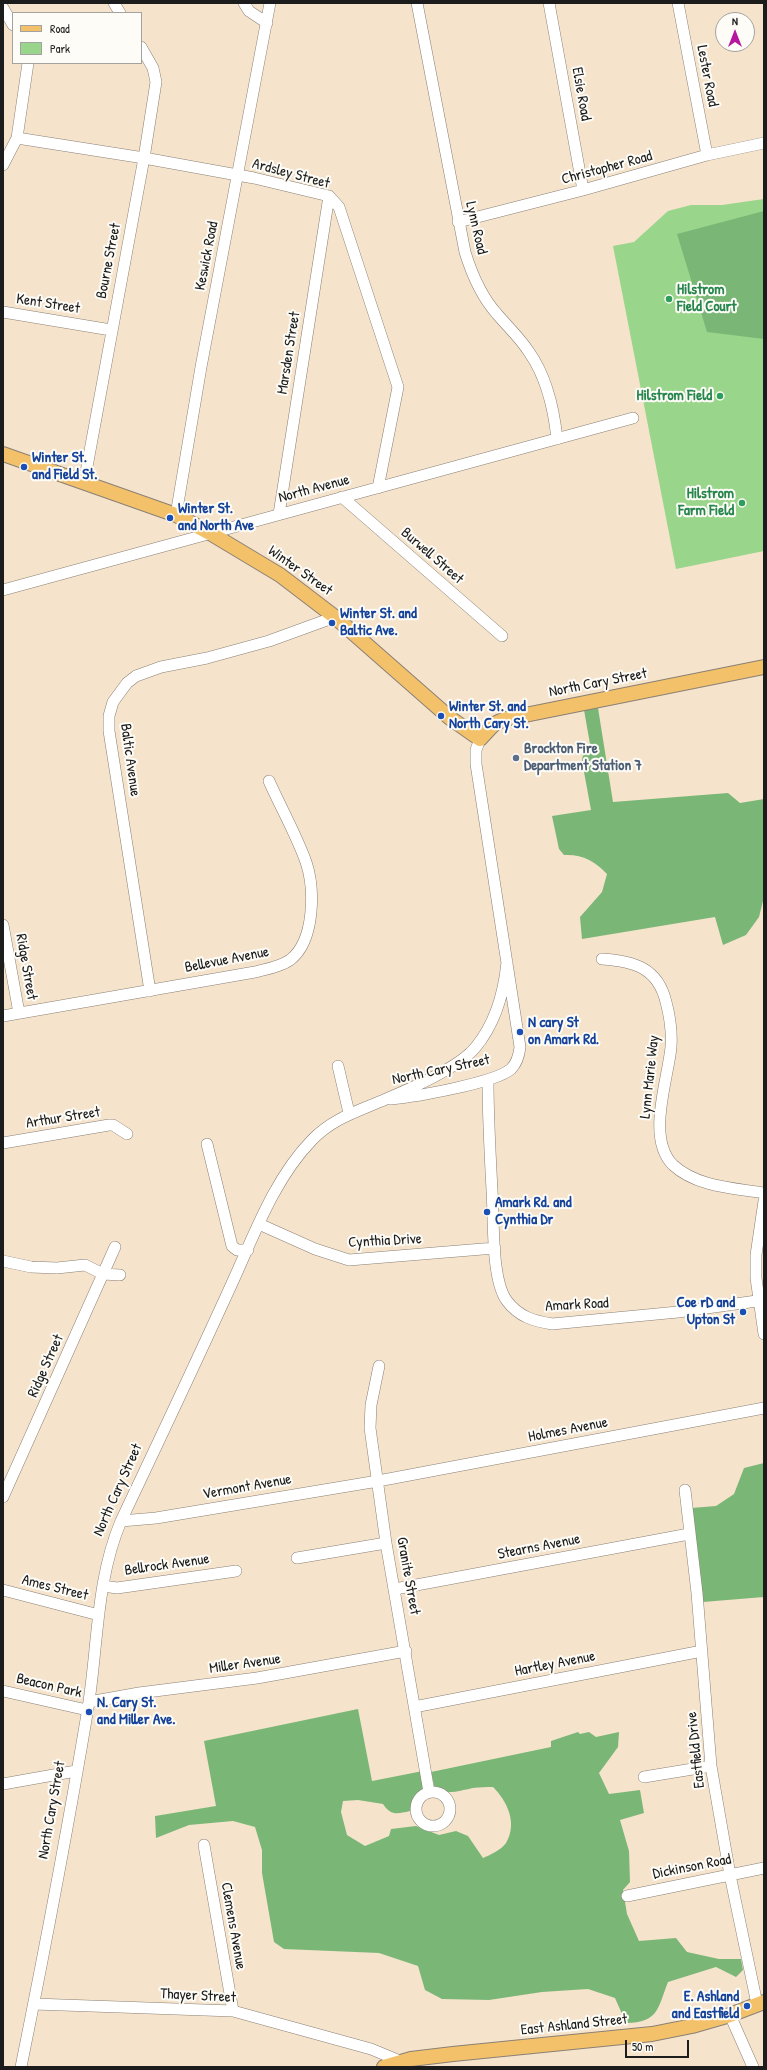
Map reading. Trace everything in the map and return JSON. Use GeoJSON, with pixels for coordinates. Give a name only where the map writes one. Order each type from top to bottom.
{"type":"FeatureCollection","features":[{"type":"Feature","properties":{"kind":"main road","name":"Winter Street"},"geometry":{"type":"LineString","coordinates":[[3,455],[176,515],[210,533],[280,575],[335,617],[450,718],[480,739]]}},
{"type":"Feature","properties":{"kind":"main road","name":"North Cary Street"},"geometry":{"type":"LineString","coordinates":[[480,739],[494,724],[505,719],[764,667]]}},
{"type":"Feature","properties":{"kind":"main road","name":"East Ashland Street"},"geometry":{"type":"LineString","coordinates":[[384,2067],[400,2061],[453,2054],[652,2034],[692,2026],[730,2015],[760,2003]]}},
{"type":"Feature","properties":{"kind":"street"},"geometry":{"type":"LineString","coordinates":[[114,3],[119,12]]}},
{"type":"Feature","properties":{"kind":"street"},"geometry":{"type":"LineString","coordinates":[[244,3],[249,11],[267,23]]}},
{"type":"Feature","properties":{"kind":"street","name":"Keswick Road"},"geometry":{"type":"LineString","coordinates":[[176,515],[201,367],[270,3]]}},
{"type":"Feature","properties":{"kind":"street","name":"Lynn Road"},"geometry":{"type":"LineString","coordinates":[[417,3],[458,222],[472,274],[497,314],[530,352],[540,371],[550,399],[557,439]]}},
{"type":"Feature","properties":{"kind":"street","name":"Elsie Road"},"geometry":{"type":"LineString","coordinates":[[549,3],[583,190]]}},
{"type":"Feature","properties":{"kind":"street","name":"Lester Road"},"geometry":{"type":"LineString","coordinates":[[678,3],[707,155]]}},
{"type":"Feature","properties":{"kind":"street"},"geometry":{"type":"LineString","coordinates":[[3,8],[12,23]]}},
{"type":"Feature","properties":{"kind":"street","name":"Bourne Street"},"geometry":{"type":"LineString","coordinates":[[84,483],[111,330],[144,158],[156,82],[153,68],[142,49]]}},
{"type":"Feature","properties":{"kind":"street"},"geometry":{"type":"LineString","coordinates":[[3,165],[17,138],[28,64]]}},
{"type":"Feature","properties":{"kind":"street","name":"Ardsley Street"},"geometry":{"type":"LineString","coordinates":[[17,138],[144,158],[238,176],[329,196],[339,207],[398,387],[378,488]]}},
{"type":"Feature","properties":{"kind":"street","name":"Christopher Road"},"geometry":{"type":"LineString","coordinates":[[458,222],[583,190],[707,155],[764,143]]}},
{"type":"Feature","properties":{"kind":"street","name":"Marsden Street"},"geometry":{"type":"LineString","coordinates":[[279,514],[329,196]]}},
{"type":"Feature","properties":{"kind":"street","name":"Kent Street"},"geometry":{"type":"LineString","coordinates":[[3,312],[111,330]]}},
{"type":"Feature","properties":{"kind":"street","name":"North Avenue"},"geometry":{"type":"LineString","coordinates":[[3,590],[633,418]]}},
{"type":"Feature","properties":{"kind":"street","name":"Burwell Street"},"geometry":{"type":"LineString","coordinates":[[342,497],[502,636]]}},
{"type":"Feature","properties":{"kind":"street","name":"Baltic Avenue"},"geometry":{"type":"LineString","coordinates":[[150,991],[110,731],[109,716],[113,702],[128,683],[149,670],[242,649],[335,617]]}},
{"type":"Feature","properties":{"kind":"street","name":"North Cary Street"},"geometry":{"type":"LineString","coordinates":[[387,1099],[406,1098],[488,1080],[510,1070],[518,1061],[520,1047],[476,764],[476,750],[480,739]]}},
{"type":"Feature","properties":{"kind":"street","name":"Bellevue Avenue"},"geometry":{"type":"LineString","coordinates":[[3,1016],[274,968],[290,960],[299,949],[306,936],[310,922],[311,885],[306,861],[269,781]]}},
{"type":"Feature","properties":{"kind":"street","name":"Ridge Street"},"geometry":{"type":"LineString","coordinates":[[3,925],[19,1013]]}},
{"type":"Feature","properties":{"kind":"street","name":"Lynn Marie Way"},"geometry":{"type":"LineString","coordinates":[[602,959],[622,960],[636,964],[650,973],[660,985],[665,998],[668,1012],[671,1046],[660,1116],[661,1142],[666,1157],[683,1173],[698,1180],[714,1185],[764,1193]]}},
{"type":"Feature","properties":{"kind":"street","name":"North Cary Street"},"geometry":{"type":"LineString","coordinates":[[20,2067],[34,2004],[88,1706],[103,1586],[113,1540],[121,1521],[259,1224],[287,1169],[312,1140],[330,1124],[349,1113],[387,1099],[453,1066],[475,1048],[490,1026],[499,1005],[504,989],[507,962]]}},
{"type":"Feature","properties":{"kind":"street"},"geometry":{"type":"LineString","coordinates":[[338,1066],[349,1113]]}},
{"type":"Feature","properties":{"kind":"street","name":"Amark Road"},"geometry":{"type":"LineString","coordinates":[[488,1080],[495,1248],[498,1280],[506,1300],[518,1313],[532,1320],[552,1324],[678,1312],[761,1300]]}},
{"type":"Feature","properties":{"kind":"street","name":"Arthur Street"},"geometry":{"type":"LineString","coordinates":[[3,1143],[109,1125],[127,1134]]}},
{"type":"Feature","properties":{"kind":"street"},"geometry":{"type":"LineString","coordinates":[[207,1144],[232,1246],[237,1250],[248,1250]]}},
{"type":"Feature","properties":{"kind":"street"},"geometry":{"type":"LineString","coordinates":[[764,1201],[756,1254],[756,1278],[761,1300],[764,1334]]}},
{"type":"Feature","properties":{"kind":"street","name":"Cynthia Drive"},"geometry":{"type":"LineString","coordinates":[[259,1224],[315,1249],[349,1260],[495,1248]]}},
{"type":"Feature","properties":{"kind":"street","name":"Ridge Street"},"geometry":{"type":"LineString","coordinates":[[3,1497],[115,1247]]}},
{"type":"Feature","properties":{"kind":"street"},"geometry":{"type":"LineString","coordinates":[[3,1261],[31,1268],[57,1268],[85,1265],[104,1274],[120,1275]]}},
{"type":"Feature","properties":{"kind":"street","name":"Granite Street"},"geometry":{"type":"LineString","coordinates":[[379,1366],[374,1383],[370,1428],[386,1543],[396,1589],[429,1792]]}},
{"type":"Feature","properties":{"kind":"street","name":"Holmes Avenue"},"geometry":{"type":"LineString","coordinates":[[378,1481],[764,1408]]}},
{"type":"Feature","properties":{"kind":"street","name":"Vermont Avenue"},"geometry":{"type":"LineString","coordinates":[[121,1521],[156,1518],[378,1481]]}},
{"type":"Feature","properties":{"kind":"street","name":"Eastfield Drive"},"geometry":{"type":"LineString","coordinates":[[685,1490],[702,1651],[711,1766],[730,1875],[760,2003]]}},
{"type":"Feature","properties":{"kind":"street","name":"Stearns Avenue"},"geometry":{"type":"LineString","coordinates":[[396,1589],[689,1534]]}},
{"type":"Feature","properties":{"kind":"street"},"geometry":{"type":"LineString","coordinates":[[297,1558],[386,1543]]}},
{"type":"Feature","properties":{"kind":"street","name":"Bellrock Avenue"},"geometry":{"type":"LineString","coordinates":[[103,1586],[117,1588],[236,1571]]}},
{"type":"Feature","properties":{"kind":"street","name":"Ames Street"},"geometry":{"type":"LineString","coordinates":[[3,1590],[99,1615]]}},
{"type":"Feature","properties":{"kind":"street","name":"Miller Avenue"},"geometry":{"type":"LineString","coordinates":[[88,1706],[139,1693],[257,1678],[406,1651]]}},
{"type":"Feature","properties":{"kind":"street","name":"Hartley Avenue"},"geometry":{"type":"LineString","coordinates":[[414,1707],[702,1651]]}},
{"type":"Feature","properties":{"kind":"street","name":"Beacon Park"},"geometry":{"type":"LineString","coordinates":[[3,1691],[88,1706]]}},
{"type":"Feature","properties":{"kind":"street"},"geometry":{"type":"LineString","coordinates":[[644,1777],[711,1766]]}},
{"type":"Feature","properties":{"kind":"street"},"geometry":{"type":"LineString","coordinates":[[3,1784],[76,1771]]}},
{"type":"Feature","properties":{"kind":"street","name":"Clemens Avenue"},"geometry":{"type":"LineString","coordinates":[[204,1845],[233,2011]]}},
{"type":"Feature","properties":{"kind":"street","name":"Dickinson Road"},"geometry":{"type":"LineString","coordinates":[[627,1896],[764,1868]]}},
{"type":"Feature","properties":{"kind":"street","name":"Thayer Street"},"geometry":{"type":"LineString","coordinates":[[34,2004],[233,2011],[371,2049],[400,2061]]}},
{"type":"Feature","properties":{"kind":"street"},"geometry":{"type":"LineString","coordinates":[[730,2015],[752,2067]]}},
{"type":"Feature","properties":{"kind":"green space"},"geometry":{"type":"Polygon","coordinates":[[[764,199],[764,551],[676,569],[613,246],[634,242],[668,211],[691,205],[722,205],[764,199]]]}},
{"type":"Feature","properties":{"kind":"green space"},"geometry":{"type":"Polygon","coordinates":[[[764,211],[764,339],[707,332],[677,234],[764,211]]]}},
{"type":"Feature","properties":{"kind":"green space"},"geometry":{"type":"Polygon","coordinates":[[[598,708],[613,802],[728,793],[740,803],[764,799],[764,897],[759,917],[746,935],[723,945],[715,917],[582,939],[580,917],[602,892],[607,874],[598,865],[588,859],[564,855],[559,849],[552,816],[591,810],[582,761],[584,747],[590,744],[584,710],[598,708]]]}},
{"type":"Feature","properties":{"kind":"green space"},"geometry":{"type":"Polygon","coordinates":[[[764,1463],[764,1597],[703,1602],[691,1508],[716,1506],[734,1494],[744,1468],[764,1463]]]}},
{"type":"Feature","properties":{"kind":"green space"},"geometry":{"type":"Polygon","coordinates":[[[358,1709],[372,1781],[423,1771],[424,1787],[410,1811],[401,1813],[389,1811],[383,1804],[358,1800],[343,1801],[341,1812],[347,1835],[365,1846],[389,1836],[391,1829],[416,1826],[439,1835],[456,1831],[468,1836],[483,1858],[501,1848],[506,1843],[509,1835],[511,1820],[503,1799],[493,1787],[450,1792],[440,1791],[435,1789],[431,1772],[551,1747],[551,1741],[578,1732],[580,1734],[589,1732],[596,1737],[619,1732],[618,1747],[599,1773],[609,1794],[640,1790],[644,1813],[620,1820],[629,1851],[630,1882],[623,1890],[627,1914],[639,1941],[676,1938],[687,1952],[719,1959],[741,1959],[743,1970],[736,1977],[716,1967],[668,1982],[659,2006],[651,2017],[637,2022],[626,2023],[615,1998],[588,1989],[542,1992],[489,2000],[442,1999],[425,1990],[418,1966],[379,1953],[284,1949],[274,1942],[262,1873],[262,1850],[255,1827],[233,1821],[189,1825],[156,1838],[155,1816],[216,1806],[204,1741],[358,1709]]]}},
{"type":"Feature","properties":{"kind":"place","name":"Hilstrom Field Court"},"geometry":{"type":"Point","coordinates":[669,299]}},
{"type":"Feature","properties":{"kind":"place","name":"Hilstrom Field"},"geometry":{"type":"Point","coordinates":[720,396]}},
{"type":"Feature","properties":{"kind":"place","name":"Winter St. and Field St."},"geometry":{"type":"Point","coordinates":[24,467]}},
{"type":"Feature","properties":{"kind":"place","name":"Hilstrom Farm Field"},"geometry":{"type":"Point","coordinates":[742,503]}},
{"type":"Feature","properties":{"kind":"place","name":"Winter St. and North Ave"},"geometry":{"type":"Point","coordinates":[170,518]}},
{"type":"Feature","properties":{"kind":"place","name":"Winter St. and Baltic Ave."},"geometry":{"type":"Point","coordinates":[332,623]}},
{"type":"Feature","properties":{"kind":"place","name":"Winter St. and North Cary St."},"geometry":{"type":"Point","coordinates":[441,716]}},
{"type":"Feature","properties":{"kind":"place","name":"Brockton Fire Department Station 7"},"geometry":{"type":"Point","coordinates":[516,758]}},
{"type":"Feature","properties":{"kind":"place","name":"N cary St on Amark Rd."},"geometry":{"type":"Point","coordinates":[520,1032]}},
{"type":"Feature","properties":{"kind":"place","name":"Amark Rd. and Cynthia Dr"},"geometry":{"type":"Point","coordinates":[487,1212]}},
{"type":"Feature","properties":{"kind":"place","name":"Coe rD and Upton St"},"geometry":{"type":"Point","coordinates":[743,1312]}},
{"type":"Feature","properties":{"kind":"place","name":"N. Cary St. and Miller Ave."},"geometry":{"type":"Point","coordinates":[89,1712]}},
{"type":"Feature","properties":{"kind":"place","name":"E. Ashland and Eastfield"},"geometry":{"type":"Point","coordinates":[747,2006]}}]}
